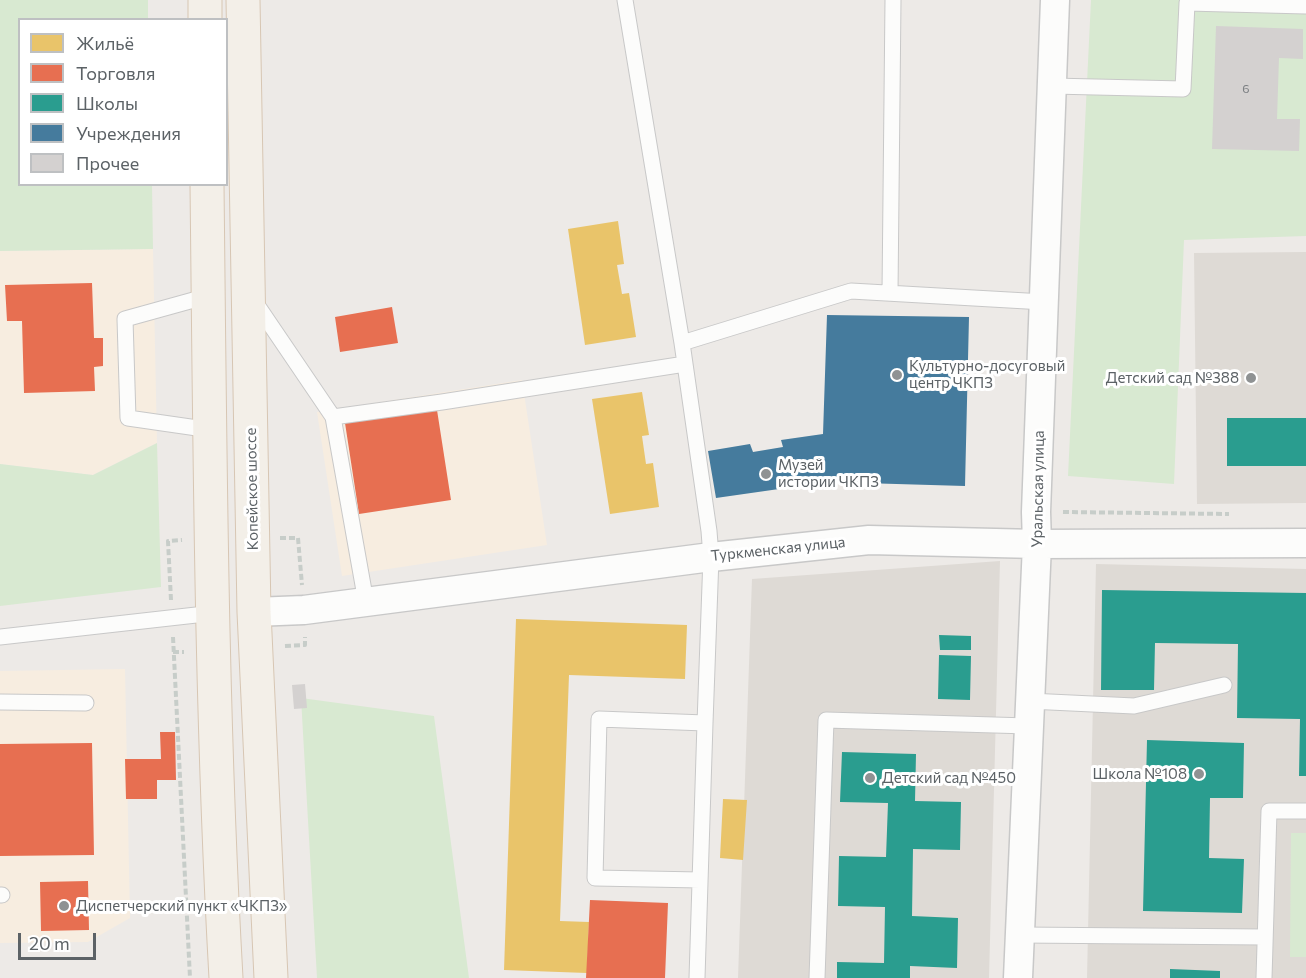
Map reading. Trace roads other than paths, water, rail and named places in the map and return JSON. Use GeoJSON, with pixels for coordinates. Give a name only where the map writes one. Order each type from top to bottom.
{"type":"FeatureCollection","features":[{"type":"Feature","properties":{"kind":"main road"},"geometry":{"type":"LineString","coordinates":[[205,0],[205,18]]}},
{"type":"Feature","properties":{"kind":"main road","name":"Копейское шоссе"},"geometry":{"type":"LineString","coordinates":[[243,0],[254,612],[270,978]]}},
{"type":"Feature","properties":{"kind":"main road"},"geometry":{"type":"LineString","coordinates":[[207,186],[220,876],[226,978]]}},
{"type":"Feature","properties":{"kind":"main road"},"geometry":{"type":"LineString","coordinates":[[214,614],[254,612]]}},
{"type":"Feature","properties":{"kind":"street","name":"Уральская улица"},"geometry":{"type":"LineString","coordinates":[[1018,978],[1037,544],[1036,500],[1055,0]]}},
{"type":"Feature","properties":{"kind":"street","name":"Туркменская улица"},"geometry":{"type":"LineString","coordinates":[[254,612],[304,610],[711,557],[869,540],[1037,544],[1306,543]]}},
{"type":"Feature","properties":{"kind":"lane"},"geometry":{"type":"LineString","coordinates":[[625,0],[682,343],[711,557],[697,978]]}},
{"type":"Feature","properties":{"kind":"lane"},"geometry":{"type":"LineString","coordinates":[[890,293],[893,0]]}},
{"type":"Feature","properties":{"kind":"lane"},"geometry":{"type":"LineString","coordinates":[[1052,86],[1183,89],[1187,3],[1306,6]]}},
{"type":"Feature","properties":{"kind":"lane"},"geometry":{"type":"LineString","coordinates":[[682,343],[851,291],[1044,302]]}},
{"type":"Feature","properties":{"kind":"lane"},"geometry":{"type":"LineString","coordinates":[[248,293],[333,417],[366,602]]}},
{"type":"Feature","properties":{"kind":"lane"},"geometry":{"type":"LineString","coordinates":[[208,296],[125,319],[128,418],[211,430]]}},
{"type":"Feature","properties":{"kind":"lane"},"geometry":{"type":"LineString","coordinates":[[333,417],[685,364]]}},
{"type":"Feature","properties":{"kind":"lane"},"geometry":{"type":"LineString","coordinates":[[0,637],[214,614]]}},
{"type":"Feature","properties":{"kind":"lane"},"geometry":{"type":"LineString","coordinates":[[816,978],[826,720],[1028,713],[1134,706],[1224,686]]}},
{"type":"Feature","properties":{"kind":"lane"},"geometry":{"type":"LineString","coordinates":[[0,702],[86,703]]}},
{"type":"Feature","properties":{"kind":"lane"},"geometry":{"type":"LineString","coordinates":[[700,880],[595,878],[599,731],[600,719],[705,723]]}},
{"type":"Feature","properties":{"kind":"lane"},"geometry":{"type":"LineString","coordinates":[[1264,978],[1269,811],[1306,811]]}},
{"type":"Feature","properties":{"kind":"lane"},"geometry":{"type":"LineString","coordinates":[[1020,935],[1265,937]]}},
{"type":"Feature","properties":{"kind":"place","name":"Культурно-досуговый центр ЧКПЗ"},"geometry":{"type":"Point","coordinates":[897,375]}},
{"type":"Feature","properties":{"kind":"place","name":"Детский сад №388"},"geometry":{"type":"Point","coordinates":[1251,378]}},
{"type":"Feature","properties":{"kind":"place","name":"Музей истории ЧКПЗ"},"geometry":{"type":"Point","coordinates":[766,474]}},
{"type":"Feature","properties":{"kind":"place","name":"Школа №108"},"geometry":{"type":"Point","coordinates":[1199,774]}},
{"type":"Feature","properties":{"kind":"place","name":"Детский сад №450"},"geometry":{"type":"Point","coordinates":[870,778]}},
{"type":"Feature","properties":{"kind":"place","name":"Диспетчерский пункт «ЧКПЗ»"},"geometry":{"type":"Point","coordinates":[64,906]}}]}
